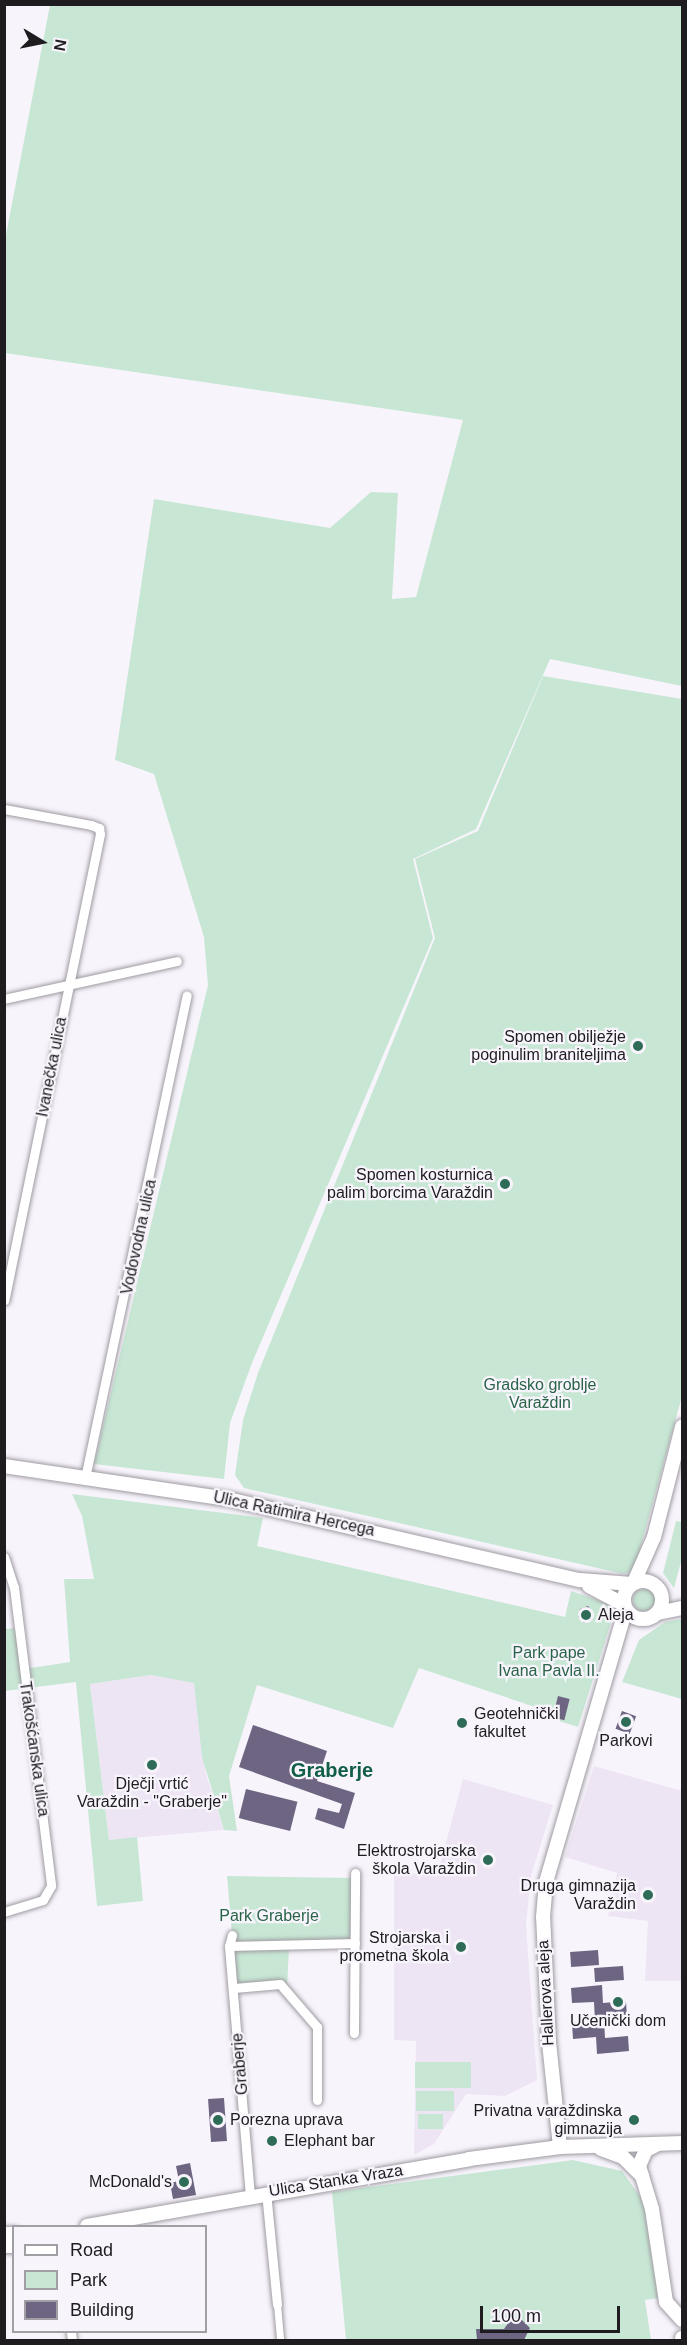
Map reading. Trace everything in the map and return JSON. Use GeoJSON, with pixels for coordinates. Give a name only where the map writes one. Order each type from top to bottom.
{"type":"FeatureCollection","features":[{"type":"Feature","properties":{"kind":"main road"},"geometry":{"type":"LineString","coordinates":[[682,1427],[654,1538],[633,1583],[625,1607],[644,1619],[658,1613],[682,1608]]}},
{"type":"Feature","properties":{"kind":"main road","name":"Ulica Ratimira Hercega"},"geometry":{"type":"LineString","coordinates":[[4,1466],[254,1504],[580,1580],[633,1583]]}},
{"type":"Feature","properties":{"kind":"main road"},"geometry":{"type":"LineString","coordinates":[[654,1538],[658,1613]]}},
{"type":"Feature","properties":{"kind":"main road","name":"Ulica Ratimira Hercega"},"geometry":{"type":"LineString","coordinates":[[580,1580],[625,1607]]}},
{"type":"Feature","properties":{"kind":"main road"},"geometry":{"type":"LineString","coordinates":[[633,1583],[646,1580],[682,1600]]}},
{"type":"Feature","properties":{"kind":"main road","name":"Hallerova aleja"},"geometry":{"type":"LineString","coordinates":[[560,2147],[549,2042],[543,1917],[546,1882],[611,1668],[625,1607]]}},
{"type":"Feature","properties":{"kind":"main road","name":"Hallerova aleja"},"geometry":{"type":"LineString","coordinates":[[611,1668],[644,1619]]}},
{"type":"Feature","properties":{"kind":"main road","name":"Ulica Stanka Vraza"},"geometry":{"type":"LineString","coordinates":[[95,2225],[250,2194],[560,2147],[682,2143]]}},
{"type":"Feature","properties":{"kind":"main road"},"geometry":{"type":"LineString","coordinates":[[656,2145],[640,2159],[666,2302],[682,2320]]}},
{"type":"Feature","properties":{"kind":"main road","name":"Ulica Stanka Vraza"},"geometry":{"type":"LineString","coordinates":[[581,2146],[622,2157],[645,2180]]}},
{"type":"Feature","properties":{"kind":"street","name":"Ivanečka ulica"},"geometry":{"type":"LineString","coordinates":[[4,809],[91,825],[99,828],[100,834],[4,1300]]}},
{"type":"Feature","properties":{"kind":"street"},"geometry":{"type":"LineString","coordinates":[[4,999],[177,961]]}},
{"type":"Feature","properties":{"kind":"street","name":"Vodovodna ulica"},"geometry":{"type":"LineString","coordinates":[[85,1478],[187,996]]}},
{"type":"Feature","properties":{"kind":"street","name":"Trakošćanska ulica"},"geometry":{"type":"LineString","coordinates":[[4,1557],[14,1587],[51,1887],[43,1900],[4,1912]]}},
{"type":"Feature","properties":{"kind":"street"},"geometry":{"type":"LineString","coordinates":[[354,2033],[355,1873]]}},
{"type":"Feature","properties":{"kind":"street","name":"Graberje"},"geometry":{"type":"LineString","coordinates":[[232,1935],[229,1946],[250,2194]]}},
{"type":"Feature","properties":{"kind":"street"},"geometry":{"type":"LineString","coordinates":[[229,1946],[355,1943]]}},
{"type":"Feature","properties":{"kind":"street"},"geometry":{"type":"LineString","coordinates":[[234,1988],[280,1984],[317,2027],[317,2100]]}},
{"type":"Feature","properties":{"kind":"street"},"geometry":{"type":"LineString","coordinates":[[266,2192],[280,2340]]}},
{"type":"Feature","properties":{"kind":"shaded area","name":"Dječji vrtić Varaždin - \"Graberje\""},"geometry":{"type":"Polygon","coordinates":[[[151,1675],[194,1682],[206,1774],[224,1830],[109,1840],[90,1684],[151,1675]]]}},
{"type":"Feature","properties":{"kind":"shaded area","name":"Druga gimnazija Varaždin"},"geometry":{"type":"Polygon","coordinates":[[[594,1766],[682,1791],[682,1981],[645,1981],[648,1921],[608,1916],[617,1873],[565,1857],[594,1766]]]}},
{"type":"Feature","properties":{"kind":"shaded area"},"geometry":{"type":"Polygon","coordinates":[[[463,1779],[553,1805],[531,1876],[526,1925],[537,2080],[505,2096],[466,2094],[434,2144],[414,2155],[416,2041],[394,2040],[394,1875],[438,1872],[463,1779]]]}},
{"type":"Feature","properties":{"kind":"green space"},"geometry":{"type":"Polygon","coordinates":[[[50,5],[682,5],[682,686],[550,659],[476,829],[413,859],[433,938],[252,1363],[230,1423],[224,1479],[94,1464],[208,985],[204,937],[154,774],[115,760],[154,499],[330,528],[371,492],[398,493],[392,599],[416,597],[463,420],[5,353],[5,240],[50,5]]]}},
{"type":"Feature","properties":{"kind":"green space","name":"Gradsko groblje Varaždin"},"geometry":{"type":"Polygon","coordinates":[[[543,676],[682,699],[682,1396],[634,1571],[624,1574],[244,1488],[235,1475],[243,1420],[258,1373],[435,938],[415,859],[478,831],[543,676]]]}},
{"type":"Feature","properties":{"kind":"green space","name":"Park pape Ivana Pavla II."},"geometry":{"type":"Polygon","coordinates":[[[72,1494],[263,1518],[257,1546],[565,1617],[571,1591],[609,1604],[613,1616],[578,1727],[540,1715],[541,1709],[419,1668],[393,1728],[257,1685],[229,1776],[237,1831],[224,1830],[202,1757],[194,1683],[151,1675],[90,1684],[109,1840],[137,1837],[143,1901],[97,1906],[76,1682],[5,1691],[4,1629],[18,1628],[24,1669],[70,1662],[64,1579],[94,1579],[82,1516],[72,1494]]]}},
{"type":"Feature","properties":{"kind":"green space"},"geometry":{"type":"Polygon","coordinates":[[[676,1521],[682,1522],[682,1558],[674,1588],[663,1573],[676,1521]]]}},
{"type":"Feature","properties":{"kind":"green space"},"geometry":{"type":"Polygon","coordinates":[[[644,1589],[652,1592],[655,1600],[652,1608],[644,1611],[636,1608],[633,1600],[636,1592],[644,1589]]]}},
{"type":"Feature","properties":{"kind":"green space"},"geometry":{"type":"Polygon","coordinates":[[[682,1619],[682,1699],[622,1682],[639,1640],[665,1622],[682,1619]]]}},
{"type":"Feature","properties":{"kind":"green space","name":"Park Graberje"},"geometry":{"type":"Polygon","coordinates":[[[227,1876],[352,1878],[352,1946],[289,1948],[287,1988],[237,1992],[227,1876]]]}},
{"type":"Feature","properties":{"kind":"green space"},"geometry":{"type":"Polygon","coordinates":[[[415,2062],[471,2062],[471,2088],[415,2088],[415,2062]]]}},
{"type":"Feature","properties":{"kind":"green space"},"geometry":{"type":"Polygon","coordinates":[[[416,2091],[454,2091],[454,2111],[416,2111],[416,2091]]]}},
{"type":"Feature","properties":{"kind":"green space"},"geometry":{"type":"Polygon","coordinates":[[[418,2114],[443,2114],[443,2129],[418,2129],[418,2114]]]}},
{"type":"Feature","properties":{"kind":"green space"},"geometry":{"type":"Polygon","coordinates":[[[573,2160],[622,2171],[644,2202],[658,2298],[645,2300],[651,2340],[346,2340],[332,2192],[573,2160]]]}},
{"type":"Feature","properties":{"kind":"building","name":"Aleja"},"geometry":{"type":"Polygon","coordinates":[[[588,1606],[593,1612],[592,1620],[584,1623],[578,1617],[580,1609],[588,1606]]]}},
{"type":"Feature","properties":{"kind":"building"},"geometry":{"type":"Polygon","coordinates":[[[558,1696],[570,1699],[564,1720],[553,1717],[558,1696]]]}},
{"type":"Feature","properties":{"kind":"building","name":"Parkovi"},"geometry":{"type":"Polygon","coordinates":[[[622,1711],[636,1716],[630,1734],[616,1729],[622,1711]]]}},
{"type":"Feature","properties":{"kind":"building","name":"Graberje"},"geometry":{"type":"Polygon","coordinates":[[[253,1725],[327,1751],[317,1781],[355,1793],[344,1829],[315,1819],[318,1808],[339,1813],[342,1804],[239,1767],[253,1725]]]}},
{"type":"Feature","properties":{"kind":"building","name":"Graberje"},"geometry":{"type":"Polygon","coordinates":[[[246,1789],[297,1802],[290,1831],[239,1818],[246,1789]]]}},
{"type":"Feature","properties":{"kind":"building"},"geometry":{"type":"Polygon","coordinates":[[[598,1950],[599,1965],[571,1967],[570,1952],[598,1950]]]}},
{"type":"Feature","properties":{"kind":"building"},"geometry":{"type":"Polygon","coordinates":[[[623,1966],[624,1980],[595,1982],[594,1968],[623,1966]]]}},
{"type":"Feature","properties":{"kind":"building","name":"Učenički dom"},"geometry":{"type":"Polygon","coordinates":[[[602,1985],[603,2003],[626,2001],[627,2018],[604,2019],[605,2038],[628,2036],[629,2051],[597,2054],[596,2037],[573,2039],[572,2023],[595,2021],[594,2002],[572,2003],[571,1988],[602,1985]]]}},
{"type":"Feature","properties":{"kind":"building","name":"Porezna uprava"},"geometry":{"type":"Polygon","coordinates":[[[224,2098],[227,2141],[211,2142],[208,2099],[224,2098]]]}},
{"type":"Feature","properties":{"kind":"building","name":"McDonald's"},"geometry":{"type":"Polygon","coordinates":[[[190,2163],[196,2195],[173,2199],[170,2183],[179,2181],[176,2166],[190,2163]]]}},
{"type":"Feature","properties":{"kind":"building"},"geometry":{"type":"Polygon","coordinates":[[[520,2318],[530,2328],[524,2340],[477,2340],[476,2329],[504,2329],[511,2319],[520,2318]]]}},
{"type":"Feature","properties":{"kind":"place","name":"Spomen obilježje poginulim braniteljima"},"geometry":{"type":"Point","coordinates":[638,1046]}},
{"type":"Feature","properties":{"kind":"place","name":"Spomen kosturnica palim borcima Varaždin"},"geometry":{"type":"Point","coordinates":[505,1184]}},
{"type":"Feature","properties":{"kind":"place","name":"Aleja"},"geometry":{"type":"Point","coordinates":[586,1615]}},
{"type":"Feature","properties":{"kind":"place","name":"Parkovi"},"geometry":{"type":"Point","coordinates":[626,1722]}},
{"type":"Feature","properties":{"kind":"place","name":"Geotehnički fakultet"},"geometry":{"type":"Point","coordinates":[462,1723]}},
{"type":"Feature","properties":{"kind":"place","name":"Dječji vrtić Varaždin - \"Graberje\""},"geometry":{"type":"Point","coordinates":[152,1765]}},
{"type":"Feature","properties":{"kind":"place","name":"Elektrostrojarska škola Varaždin"},"geometry":{"type":"Point","coordinates":[488,1860]}},
{"type":"Feature","properties":{"kind":"place","name":"Druga gimnazija Varaždin"},"geometry":{"type":"Point","coordinates":[648,1895]}},
{"type":"Feature","properties":{"kind":"place","name":"Strojarska i prometna škola"},"geometry":{"type":"Point","coordinates":[461,1947]}},
{"type":"Feature","properties":{"kind":"place","name":"Učenički dom"},"geometry":{"type":"Point","coordinates":[618,2002]}},
{"type":"Feature","properties":{"kind":"place","name":"Porezna uprava"},"geometry":{"type":"Point","coordinates":[218,2120]}},
{"type":"Feature","properties":{"kind":"place","name":"Privatna varaždinska gimnazija"},"geometry":{"type":"Point","coordinates":[634,2120]}},
{"type":"Feature","properties":{"kind":"place","name":"Elephant bar"},"geometry":{"type":"Point","coordinates":[272,2141]}},
{"type":"Feature","properties":{"kind":"place","name":"McDonald's"},"geometry":{"type":"Point","coordinates":[184,2182]}},
{"type":"Feature","properties":{"kind":"district","name":"Graberje"},"geometry":{"type":"Point","coordinates":[332,1770]}}]}
